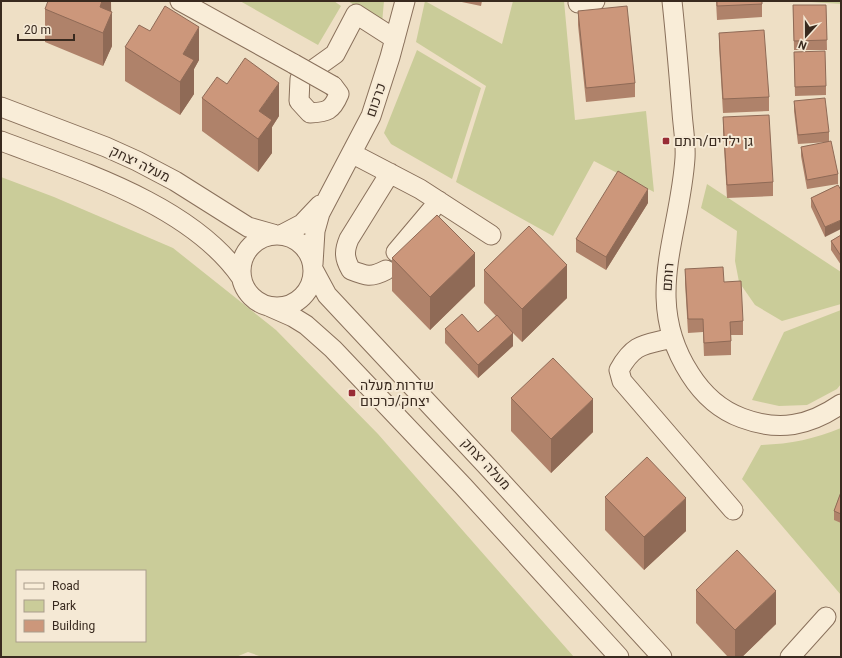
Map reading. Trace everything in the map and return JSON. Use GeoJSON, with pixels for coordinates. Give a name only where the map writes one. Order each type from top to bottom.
{"type":"FeatureCollection","features":[{"type":"Feature","properties":{"kind":"street"},"geometry":{"type":"LineString","coordinates":[[180,1],[294,64],[333,86],[339,94],[335,105],[326,112],[310,113],[299,101],[300,79],[335,54],[356,14],[395,39]]}},
{"type":"Feature","properties":{"kind":"street","name":"כרכום"},"geometry":{"type":"LineString","coordinates":[[313,266],[315,231],[331,191],[353,154],[371,116],[395,39],[404,1]]}},
{"type":"Feature","properties":{"kind":"street","name":"רותם"},"geometry":{"type":"LineString","coordinates":[[672,1],[686,156],[665,281],[667,321],[678,356],[698,387],[728,413],[754,423],[786,427],[813,420],[841,404]]}},
{"type":"Feature","properties":{"kind":"street","name":"מעלה יצחק"},"geometry":{"type":"LineString","coordinates":[[1,107],[106,147],[138,161],[175,181],[248,227],[277,235]]}},
{"type":"Feature","properties":{"kind":"street"},"geometry":{"type":"LineString","coordinates":[[1,141],[94,176],[159,208],[196,231],[220,251],[241,277]]}},
{"type":"Feature","properties":{"kind":"street"},"geometry":{"type":"LineString","coordinates":[[353,154],[439,201],[491,235]]}},
{"type":"Feature","properties":{"kind":"street"},"geometry":{"type":"LineString","coordinates":[[386,270],[374,276],[364,275],[351,270],[346,262],[344,250],[349,239],[390,173]]}},
{"type":"Feature","properties":{"kind":"street","name":"כרכום"},"geometry":{"type":"LineString","coordinates":[[277,235],[302,224],[331,191]]}},
{"type":"Feature","properties":{"kind":"street"},"geometry":{"type":"LineString","coordinates":[[396,252],[439,201]]}},
{"type":"Feature","properties":{"kind":"street"},"geometry":{"type":"LineString","coordinates":[[268,306],[280,307],[292,304],[303,297],[309,289],[313,276],[313,266],[308,252],[297,240],[277,235],[260,238],[245,252],[241,264],[241,277],[245,289],[256,301],[293,317],[306,325],[333,349],[463,486],[619,657]]}},
{"type":"Feature","properties":{"kind":"street","name":"מעלה יצחק"},"geometry":{"type":"LineString","coordinates":[[313,266],[327,295],[486,464],[662,657]]}},
{"type":"Feature","properties":{"kind":"street"},"geometry":{"type":"LineString","coordinates":[[672,338],[639,346],[627,355],[619,370],[622,381],[733,510]]}},
{"type":"Feature","properties":{"kind":"street"},"geometry":{"type":"LineString","coordinates":[[790,657],[826,617]]}},
{"type":"Feature","properties":{"kind":"green space"},"geometry":{"type":"Polygon","coordinates":[[[240,1],[334,1],[341,6],[318,45],[240,1]]]}},
{"type":"Feature","properties":{"kind":"green space"},"geometry":{"type":"Polygon","coordinates":[[[348,1],[384,1],[382,23],[348,1]]]}},
{"type":"Feature","properties":{"kind":"green space"},"geometry":{"type":"Polygon","coordinates":[[[425,1],[502,44],[513,1],[564,1],[575,120],[646,111],[654,192],[594,161],[553,236],[456,182],[486,86],[416,42],[425,1]]]}},
{"type":"Feature","properties":{"kind":"green space"},"geometry":{"type":"Polygon","coordinates":[[[796,1],[841,1],[841,4],[796,1]]]}},
{"type":"Feature","properties":{"kind":"green space"},"geometry":{"type":"Polygon","coordinates":[[[417,50],[481,88],[452,179],[391,144],[384,133],[417,50]]]}},
{"type":"Feature","properties":{"kind":"green space"},"geometry":{"type":"Polygon","coordinates":[[[1,177],[54,197],[173,248],[276,330],[378,434],[574,657],[262,657],[248,652],[236,657],[1,657],[1,177]]]}},
{"type":"Feature","properties":{"kind":"green space"},"geometry":{"type":"Polygon","coordinates":[[[707,184],[841,272],[841,304],[782,321],[755,305],[739,282],[735,261],[737,231],[701,208],[707,184]]]}},
{"type":"Feature","properties":{"kind":"green space"},"geometry":{"type":"Polygon","coordinates":[[[841,310],[841,384],[837,389],[807,405],[779,406],[752,400],[784,332],[841,310]]]}},
{"type":"Feature","properties":{"kind":"green space"},"geometry":{"type":"Polygon","coordinates":[[[841,428],[841,595],[742,479],[761,445],[802,440],[841,428]]]}},
{"type":"Feature","properties":{"kind":"building"},"geometry":{"type":"Polygon","coordinates":[[[48,1],[102,1],[100,7],[112,12],[103,33],[45,9],[48,1]]]}},
{"type":"Feature","properties":{"kind":"building"},"geometry":{"type":"Polygon","coordinates":[[[717,1],[762,1],[762,4],[717,6],[717,1]]]}},
{"type":"Feature","properties":{"kind":"building"},"geometry":{"type":"Polygon","coordinates":[[[793,5],[826,5],[827,40],[794,41],[793,5]]]}},
{"type":"Feature","properties":{"kind":"building"},"geometry":{"type":"Polygon","coordinates":[[[165,6],[199,27],[183,54],[194,60],[180,82],[125,47],[139,25],[150,31],[165,6]]]}},
{"type":"Feature","properties":{"kind":"building"},"geometry":{"type":"Polygon","coordinates":[[[627,6],[635,83],[586,88],[578,11],[627,6]]]}},
{"type":"Feature","properties":{"kind":"building"},"geometry":{"type":"Polygon","coordinates":[[[764,30],[769,97],[723,99],[719,33],[764,30]]]}},
{"type":"Feature","properties":{"kind":"building"},"geometry":{"type":"Polygon","coordinates":[[[825,51],[826,86],[795,87],[794,52],[825,51]]]}},
{"type":"Feature","properties":{"kind":"building"},"geometry":{"type":"Polygon","coordinates":[[[245,58],[279,83],[259,111],[272,120],[258,139],[202,98],[217,77],[227,84],[245,58]]]}},
{"type":"Feature","properties":{"kind":"building"},"geometry":{"type":"Polygon","coordinates":[[[825,98],[829,132],[798,135],[794,101],[825,98]]]}},
{"type":"Feature","properties":{"kind":"building"},"geometry":{"type":"Polygon","coordinates":[[[769,115],[773,182],[727,185],[723,117],[769,115]]]}},
{"type":"Feature","properties":{"kind":"building"},"geometry":{"type":"Polygon","coordinates":[[[831,141],[838,174],[807,180],[801,147],[831,141]]]}},
{"type":"Feature","properties":{"kind":"building"},"geometry":{"type":"Polygon","coordinates":[[[618,171],[648,189],[606,257],[576,239],[618,171]]]}},
{"type":"Feature","properties":{"kind":"building"},"geometry":{"type":"Polygon","coordinates":[[[838,185],[841,190],[841,220],[825,227],[811,198],[838,185]]]}},
{"type":"Feature","properties":{"kind":"building"},"geometry":{"type":"Polygon","coordinates":[[[437,215],[475,253],[430,297],[392,258],[437,215]]]}},
{"type":"Feature","properties":{"kind":"building"},"geometry":{"type":"Polygon","coordinates":[[[529,226],[567,265],[522,309],[484,270],[529,226]]]}},
{"type":"Feature","properties":{"kind":"building"},"geometry":{"type":"Polygon","coordinates":[[[841,235],[841,256],[831,241],[841,235]]]}},
{"type":"Feature","properties":{"kind":"building"},"geometry":{"type":"Polygon","coordinates":[[[723,267],[724,282],[741,281],[743,321],[730,322],[731,341],[704,343],[703,319],[688,319],[685,269],[723,267]]]}},
{"type":"Feature","properties":{"kind":"building"},"geometry":{"type":"Polygon","coordinates":[[[462,314],[478,332],[497,315],[513,333],[478,365],[445,329],[462,314]]]}},
{"type":"Feature","properties":{"kind":"building"},"geometry":{"type":"Polygon","coordinates":[[[553,358],[593,399],[551,439],[511,398],[553,358]]]}},
{"type":"Feature","properties":{"kind":"building"},"geometry":{"type":"Polygon","coordinates":[[[647,457],[686,498],[644,537],[605,497],[647,457]]]}},
{"type":"Feature","properties":{"kind":"building"},"geometry":{"type":"Polygon","coordinates":[[[841,492],[841,514],[834,511],[841,492]]]}},
{"type":"Feature","properties":{"kind":"building"},"geometry":{"type":"Polygon","coordinates":[[[737,550],[776,591],[735,630],[696,590],[737,550]]]}},
{"type":"Feature","properties":{"kind":"place","name":"גן ילדים/רותם"},"geometry":{"type":"Point","coordinates":[666,141]}},
{"type":"Feature","properties":{"kind":"place","name":"שדרות מעלה יצחק/כרכום"},"geometry":{"type":"Point","coordinates":[352,393]}}]}
